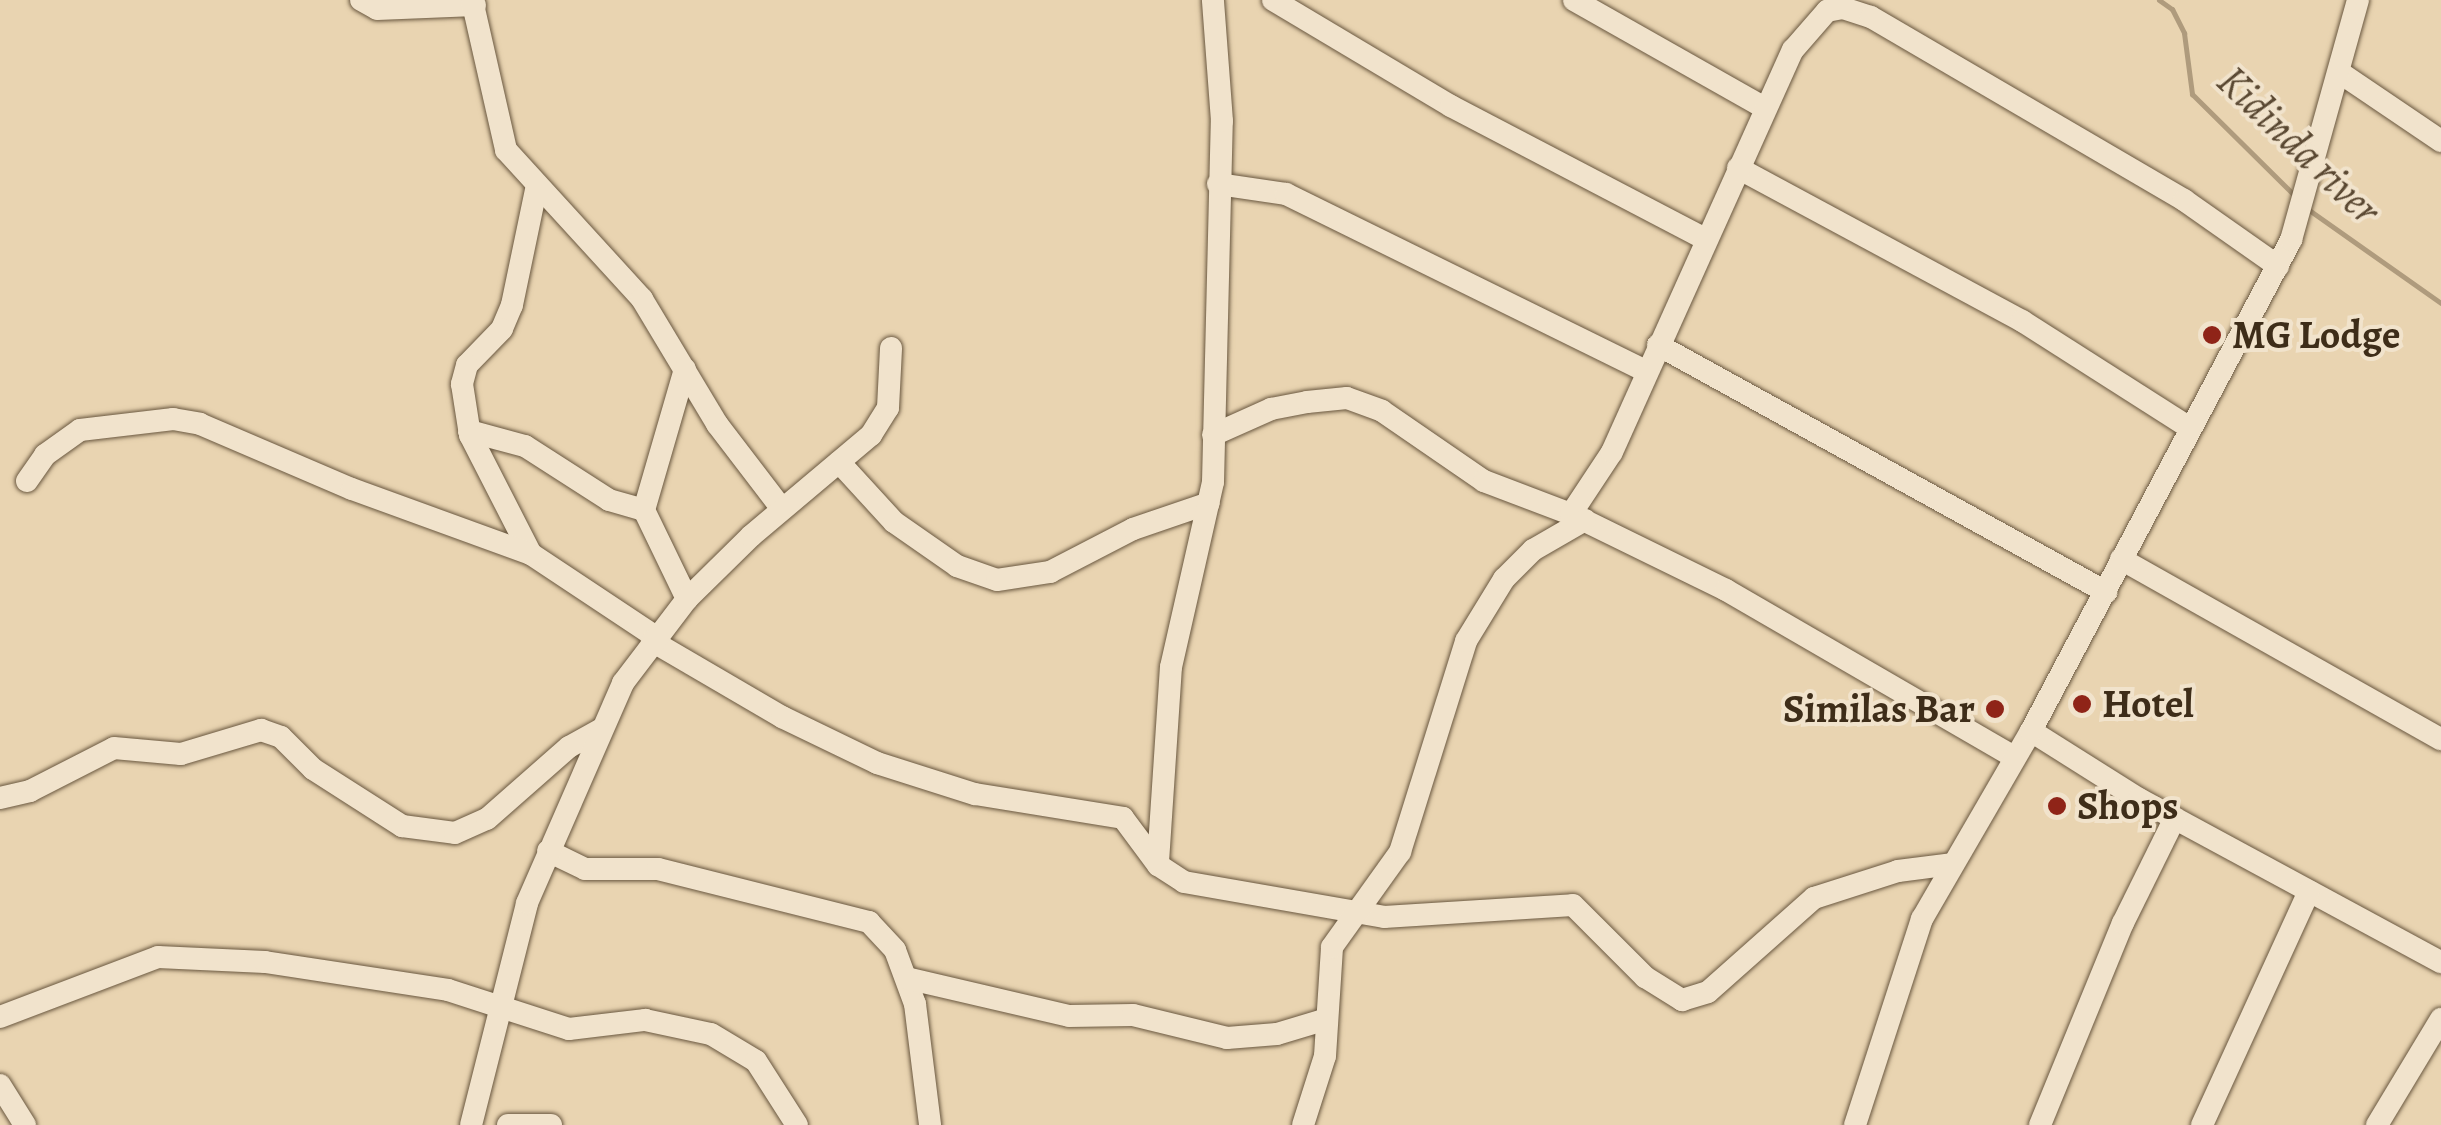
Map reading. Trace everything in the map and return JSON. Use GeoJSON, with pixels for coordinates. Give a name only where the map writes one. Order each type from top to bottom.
{"type":"FeatureCollection","features":[{"type":"Feature","properties":{"kind":"street"},"geometry":{"type":"LineString","coordinates":[[361,0],[377,9],[473,2],[496,124],[506,150],[642,299],[684,370],[782,509]]}},
{"type":"Feature","properties":{"kind":"street"},"geometry":{"type":"LineString","coordinates":[[1158,865],[1171,666],[1209,503],[1220,53],[1213,0]]}},
{"type":"Feature","properties":{"kind":"street"},"geometry":{"type":"LineString","coordinates":[[1273,0],[1452,106],[1704,238]]}},
{"type":"Feature","properties":{"kind":"street"},"geometry":{"type":"LineString","coordinates":[[1574,0],[1765,108]]}},
{"type":"Feature","properties":{"kind":"street"},"geometry":{"type":"LineString","coordinates":[[1855,1125],[1922,919],[2012,756],[2031,731],[2106,592],[2188,426],[2291,240],[2311,180],[2358,0]]}},
{"type":"Feature","properties":{"kind":"street"},"geometry":{"type":"LineString","coordinates":[[1303,1125],[1326,1056],[1330,959],[1352,912],[1407,837],[1466,642],[1487,602],[1533,550],[1578,517],[1612,452],[1765,108],[1814,19],[1827,11],[1858,10],[2184,200],[2278,266]]}},
{"type":"Feature","properties":{"kind":"street"},"geometry":{"type":"LineString","coordinates":[[2339,72],[2441,140]]}},
{"type":"Feature","properties":{"kind":"street"},"geometry":{"type":"LineString","coordinates":[[1738,168],[2022,321],[2188,426]]}},
{"type":"Feature","properties":{"kind":"street"},"geometry":{"type":"LineString","coordinates":[[1218,184],[1286,194],[1646,372]]}},
{"type":"Feature","properties":{"kind":"street"},"geometry":{"type":"LineString","coordinates":[[531,554],[470,431],[462,384],[466,365],[502,329],[512,305],[537,185]]}},
{"type":"Feature","properties":{"kind":"street"},"geometry":{"type":"LineString","coordinates":[[1658,345],[2106,592]]}},
{"type":"Feature","properties":{"kind":"street"},"geometry":{"type":"LineString","coordinates":[[471,1125],[499,1003],[548,851],[600,730],[654,639],[687,599],[782,509],[871,435],[888,408],[891,348]]}},
{"type":"Feature","properties":{"kind":"street"},"geometry":{"type":"LineString","coordinates":[[684,370],[644,510],[687,599]]}},
{"type":"Feature","properties":{"kind":"street"},"geometry":{"type":"LineString","coordinates":[[1213,436],[1272,409],[1348,398],[1382,411],[1484,481],[1578,517],[1726,590],[2012,756]]}},
{"type":"Feature","properties":{"kind":"street"},"geometry":{"type":"LineString","coordinates":[[27,481],[60,440],[80,430],[172,419],[200,424],[352,489],[531,554],[654,639],[782,718],[877,763],[975,794],[1123,818],[1158,865],[1184,882],[1352,912],[1424,919],[1573,905],[1645,977],[1682,1000],[1708,992],[1814,898],[1898,871],[1952,864]]}},
{"type":"Feature","properties":{"kind":"street"},"geometry":{"type":"LineString","coordinates":[[470,431],[525,446],[609,500],[644,510]]}},
{"type":"Feature","properties":{"kind":"street"},"geometry":{"type":"LineString","coordinates":[[839,462],[894,522],[957,566],[996,580],[1050,572],[1134,529],[1209,503]]}},
{"type":"Feature","properties":{"kind":"street"},"geometry":{"type":"LineString","coordinates":[[2121,559],[2441,739]]}},
{"type":"Feature","properties":{"kind":"street"},"geometry":{"type":"LineString","coordinates":[[0,798],[30,791],[114,748],[181,754],[260,730],[281,737],[313,769],[402,826],[455,833],[487,819],[569,747],[600,730]]}},
{"type":"Feature","properties":{"kind":"street"},"geometry":{"type":"LineString","coordinates":[[2031,731],[2175,818],[2441,962]]}},
{"type":"Feature","properties":{"kind":"street"},"geometry":{"type":"LineString","coordinates":[[2040,1125],[2129,909],[2175,818]]}},
{"type":"Feature","properties":{"kind":"street"},"geometry":{"type":"LineString","coordinates":[[548,851],[584,869],[658,869],[840,910],[886,935],[906,978],[924,1047],[930,1125]]}},
{"type":"Feature","properties":{"kind":"street"},"geometry":{"type":"LineString","coordinates":[[2202,1125],[2309,891]]}},
{"type":"Feature","properties":{"kind":"street"},"geometry":{"type":"LineString","coordinates":[[0,1016],[158,956],[196,954],[417,984],[499,1003],[568,1029],[645,1020],[712,1034],[756,1061],[797,1125]]}},
{"type":"Feature","properties":{"kind":"street"},"geometry":{"type":"LineString","coordinates":[[906,978],[1069,1016],[1132,1015],[1227,1038],[1277,1034],[1327,1019]]}},
{"type":"Feature","properties":{"kind":"street"},"geometry":{"type":"LineString","coordinates":[[2377,1125],[2441,1019]]}},
{"type":"Feature","properties":{"kind":"street"},"geometry":{"type":"LineString","coordinates":[[0,1084],[25,1125]]}},
{"type":"Feature","properties":{"kind":"street"},"geometry":{"type":"LineString","coordinates":[[508,1125],[552,1125]]}},
{"type":"Feature","properties":{"kind":"waterway","name":"Kidinda river"},"geometry":{"type":"LineString","coordinates":[[2159,0],[2172,9],[2184,33],[2192,94],[2294,195]]}},
{"type":"Feature","properties":{"kind":"waterway","name":"Kidinda river"},"geometry":{"type":"LineString","coordinates":[[2309,210],[2441,303]]}},
{"type":"Feature","properties":{"kind":"place","name":"MG Lodge"},"geometry":{"type":"Point","coordinates":[2212,335]}},
{"type":"Feature","properties":{"kind":"place","name":"Hotel"},"geometry":{"type":"Point","coordinates":[2082,704]}},
{"type":"Feature","properties":{"kind":"place","name":"Similas Bar"},"geometry":{"type":"Point","coordinates":[1995,709]}},
{"type":"Feature","properties":{"kind":"place","name":"Shops"},"geometry":{"type":"Point","coordinates":[2057,806]}}]}
